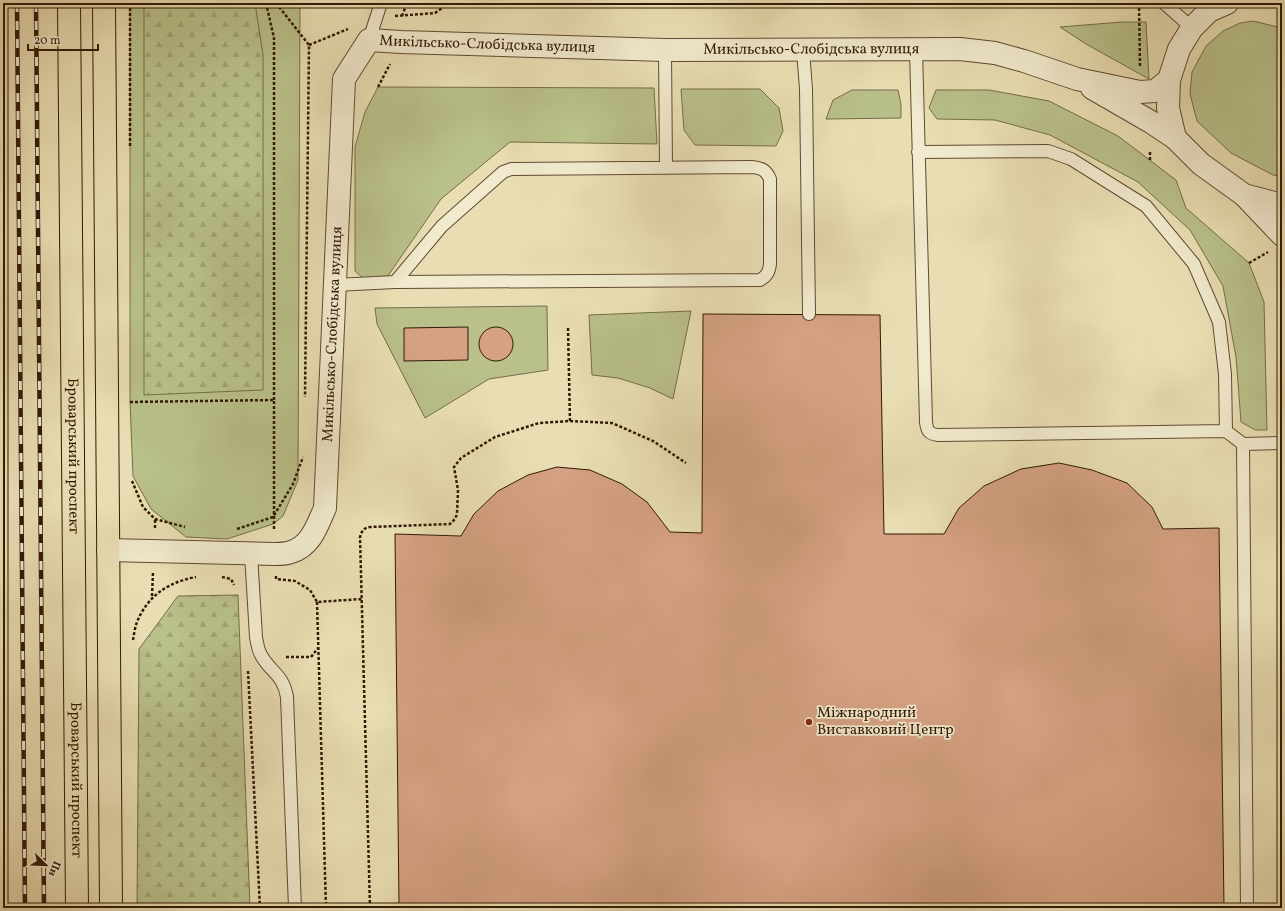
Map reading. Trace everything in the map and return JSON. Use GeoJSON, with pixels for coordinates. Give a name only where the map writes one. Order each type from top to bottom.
{"type":"FeatureCollection","features":[{"type":"Feature","properties":{"kind":"main road","name":"Броварський проспект"},"geometry":{"type":"LineString","coordinates":[[69,3],[77,908]]}},
{"type":"Feature","properties":{"kind":"main road"},"geometry":{"type":"LineString","coordinates":[[104,3],[110,908]]}},
{"type":"Feature","properties":{"kind":"street"},"geometry":{"type":"LineString","coordinates":[[1175,138],[1168,108],[1169,80],[1179,50],[1192,28],[1211,6]]}},
{"type":"Feature","properties":{"kind":"street","name":"Микільсько-Слобідська вулиця"},"geometry":{"type":"LineString","coordinates":[[108,550],[275,554],[291,552],[306,544],[313,536],[325,508],[344,78],[370,40],[666,50],[960,49],[995,53],[1024,61],[1077,80],[1140,92],[1155,91],[1169,80]]}},
{"type":"Feature","properties":{"kind":"street","name":"Микільсько-Слобідська вулиця"},"geometry":{"type":"LineString","coordinates":[[1077,80],[1151,122],[1175,138],[1201,164],[1244,195]]}},
{"type":"Feature","properties":{"kind":"street"},"geometry":{"type":"LineString","coordinates":[[1244,195],[1282,204]]}},
{"type":"Feature","properties":{"kind":"street"},"geometry":{"type":"LineString","coordinates":[[1244,195],[1282,235]]}},
{"type":"Feature","properties":{"kind":"lane"},"geometry":{"type":"LineString","coordinates":[[370,40],[381,3]]}},
{"type":"Feature","properties":{"kind":"lane"},"geometry":{"type":"LineString","coordinates":[[1164,3],[1192,28]]}},
{"type":"Feature","properties":{"kind":"lane"},"geometry":{"type":"LineString","coordinates":[[666,50],[666,168]]}},
{"type":"Feature","properties":{"kind":"lane"},"geometry":{"type":"LineString","coordinates":[[803,50],[806,89],[809,314]]}},
{"type":"Feature","properties":{"kind":"lane"},"geometry":{"type":"LineString","coordinates":[[916,50],[927,430],[931,434],[938,435],[1226,431],[1243,444],[1282,443]]}},
{"type":"Feature","properties":{"kind":"lane"},"geometry":{"type":"LineString","coordinates":[[918,152],[1048,151],[1072,159],[1146,206],[1194,264],[1219,322],[1225,374],[1226,431]]}},
{"type":"Feature","properties":{"kind":"lane"},"geometry":{"type":"LineString","coordinates":[[335,285],[394,282],[760,280],[769,272],[770,264],[770,180],[767,172],[760,168],[752,167],[511,169],[503,172],[442,226],[394,282]]}},
{"type":"Feature","properties":{"kind":"lane"},"geometry":{"type":"LineString","coordinates":[[1243,444],[1246,908]]}},
{"type":"Feature","properties":{"kind":"lane"},"geometry":{"type":"LineString","coordinates":[[251,554],[256,637],[258,647],[261,655],[283,682],[287,697],[295,908]]}},
{"type":"Feature","properties":{"kind":"path"},"geometry":{"type":"LineString","coordinates":[[266,3],[274,38],[273,517],[276,579],[295,581],[310,590],[317,602],[326,908]]}},
{"type":"Feature","properties":{"kind":"path"},"geometry":{"type":"LineString","coordinates":[[276,3],[309,45],[305,401]]}},
{"type":"Feature","properties":{"kind":"path"},"geometry":{"type":"LineString","coordinates":[[568,328],[570,421]]}},
{"type":"Feature","properties":{"kind":"path"},"geometry":{"type":"LineString","coordinates":[[130,402],[274,400]]}},
{"type":"Feature","properties":{"kind":"path"},"geometry":{"type":"LineString","coordinates":[[370,908],[360,538],[362,532],[365,528],[370,527],[450,524],[455,519],[457,514],[458,490],[454,467],[461,458],[495,437],[540,423],[570,421],[612,423],[653,441],[686,463]]}},
{"type":"Feature","properties":{"kind":"path"},"geometry":{"type":"LineString","coordinates":[[232,531],[273,517],[293,484],[304,455]]}},
{"type":"Feature","properties":{"kind":"path"},"geometry":{"type":"LineString","coordinates":[[155,519],[191,528]]}},
{"type":"Feature","properties":{"kind":"path"},"geometry":{"type":"LineString","coordinates":[[152,596],[167,586],[189,578],[203,575]]}},
{"type":"Feature","properties":{"kind":"path"},"geometry":{"type":"LineString","coordinates":[[217,576],[231,579],[238,592]]}},
{"type":"Feature","properties":{"kind":"path"},"geometry":{"type":"LineString","coordinates":[[317,602],[362,599]]}},
{"type":"Feature","properties":{"kind":"path"},"geometry":{"type":"LineString","coordinates":[[280,656],[291,658],[311,656],[318,648]]}},
{"type":"Feature","properties":{"kind":"path"},"geometry":{"type":"LineString","coordinates":[[248,666],[260,908]]}},
{"type":"Feature","properties":{"kind":"green space"},"geometry":{"type":"Polygon","coordinates":[[[130,3],[300,3],[298,480],[283,516],[273,524],[227,539],[186,537],[151,509],[133,476],[130,402],[130,3]]]}},
{"type":"Feature","properties":{"kind":"green space"},"geometry":{"type":"Polygon","coordinates":[[[144,3],[255,3],[263,55],[263,390],[144,395],[144,3]]]}},
{"type":"Feature","properties":{"kind":"green space"},"geometry":{"type":"Polygon","coordinates":[[[1253,21],[1282,28],[1282,176],[1273,175],[1231,153],[1197,121],[1190,94],[1192,72],[1206,46],[1223,31],[1240,23],[1253,21]]]}},
{"type":"Feature","properties":{"kind":"green space"},"geometry":{"type":"Polygon","coordinates":[[[1122,22],[1146,22],[1149,79],[1086,44],[1060,27],[1122,22]]]}},
{"type":"Feature","properties":{"kind":"green space"},"geometry":{"type":"Polygon","coordinates":[[[378,87],[654,88],[657,144],[510,142],[441,199],[385,280],[369,283],[355,271],[355,147],[365,112],[378,87]]]}},
{"type":"Feature","properties":{"kind":"green space"},"geometry":{"type":"Polygon","coordinates":[[[681,89],[760,89],[779,108],[783,131],[776,146],[695,145],[684,130],[681,89]]]}},
{"type":"Feature","properties":{"kind":"green space"},"geometry":{"type":"Polygon","coordinates":[[[852,90],[898,90],[901,104],[901,118],[826,119],[833,100],[852,90]]]}},
{"type":"Feature","properties":{"kind":"green space"},"geometry":{"type":"Polygon","coordinates":[[[936,90],[989,90],[1049,101],[1118,136],[1176,180],[1186,208],[1249,263],[1264,302],[1267,430],[1255,430],[1241,422],[1236,357],[1223,286],[1190,230],[1138,182],[1050,135],[995,120],[937,119],[929,108],[936,90]]]}},
{"type":"Feature","properties":{"kind":"green space"},"geometry":{"type":"Polygon","coordinates":[[[547,306],[548,370],[489,379],[425,418],[377,324],[375,308],[547,306]]]}},
{"type":"Feature","properties":{"kind":"green space"},"geometry":{"type":"Polygon","coordinates":[[[691,311],[673,399],[650,388],[618,378],[592,375],[589,315],[691,311]]]}},
{"type":"Feature","properties":{"kind":"green space"},"geometry":{"type":"Polygon","coordinates":[[[238,595],[250,908],[137,908],[139,649],[178,596],[238,595]]]}},
{"type":"Feature","properties":{"kind":"green space"},"geometry":{"type":"Polygon","coordinates":[[[3,698],[6,908],[3,908],[3,698]]]}},
{"type":"Feature","properties":{"kind":"building","name":"Міжнародний Виставковий Центр"},"geometry":{"type":"Polygon","coordinates":[[[703,314],[880,315],[884,534],[944,534],[959,508],[984,486],[1021,469],[1059,463],[1092,470],[1127,483],[1152,507],[1163,529],[1219,528],[1224,908],[399,908],[395,534],[461,536],[474,514],[498,491],[528,475],[557,467],[590,470],[622,484],[647,502],[670,532],[702,533],[703,314]]]}},
{"type":"Feature","properties":{"kind":"building"},"geometry":{"type":"Polygon","coordinates":[[[468,327],[468,360],[404,361],[404,328],[468,327]]]}},
{"type":"Feature","properties":{"kind":"building"},"geometry":{"type":"Polygon","coordinates":[[[496,327],[508,332],[513,344],[508,356],[496,361],[484,356],[479,344],[484,332],[496,327]]]}},
{"type":"Feature","properties":{"kind":"railway"},"geometry":{"type":"LineString","coordinates":[[17,3],[25,908]]}},
{"type":"Feature","properties":{"kind":"railway"},"geometry":{"type":"LineString","coordinates":[[36,3],[44,908]]}},
{"type":"Feature","properties":{"kind":"place","name":"Міжнародний Виставковий Центр"},"geometry":{"type":"Point","coordinates":[809,722]}}]}
